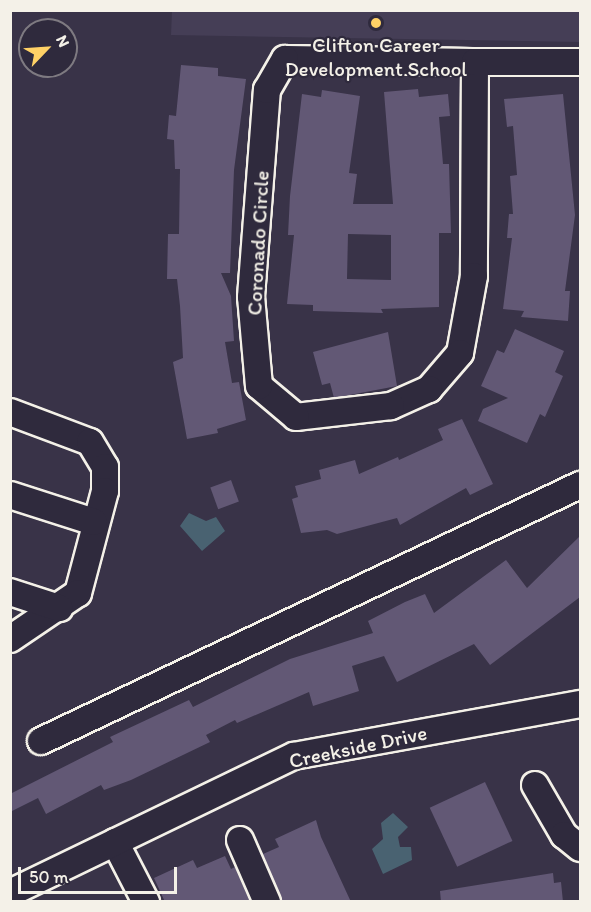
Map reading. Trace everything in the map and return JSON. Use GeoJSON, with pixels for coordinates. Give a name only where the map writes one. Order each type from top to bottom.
{"type":"FeatureCollection","features":[{"type":"Feature","properties":{"kind":"street","name":"Coronado Circle"},"geometry":{"type":"LineString","coordinates":[[475,62],[474,276],[460,352],[429,389],[391,406],[296,417],[259,386],[251,297],[267,90],[285,59],[580,62]]}},
{"type":"Feature","properties":{"kind":"street"},"geometry":{"type":"LineString","coordinates":[[10,412],[63,429],[90,442],[100,453],[105,466],[105,491],[94,522],[78,593],[60,608],[10,639]]}},
{"type":"Feature","properties":{"kind":"street"},"geometry":{"type":"LineString","coordinates":[[41,741],[580,485]]}},
{"type":"Feature","properties":{"kind":"street"},"geometry":{"type":"LineString","coordinates":[[10,495],[94,522]]}},
{"type":"Feature","properties":{"kind":"street"},"geometry":{"type":"LineString","coordinates":[[10,592],[60,608]]}},
{"type":"Feature","properties":{"kind":"street","name":"Creekside Drive"},"geometry":{"type":"LineString","coordinates":[[10,893],[294,756],[580,704]]}},
{"type":"Feature","properties":{"kind":"street"},"geometry":{"type":"LineString","coordinates":[[535,785],[564,835],[580,848]]}},
{"type":"Feature","properties":{"kind":"street"},"geometry":{"type":"LineString","coordinates":[[240,840],[267,902]]}},
{"type":"Feature","properties":{"kind":"street"},"geometry":{"type":"LineString","coordinates":[[115,842],[146,902]]}},
{"type":"Feature","properties":{"kind":"shaded area","name":"Clifton Career Development School"},"geometry":{"type":"Polygon","coordinates":[[[172,11],[580,11],[580,42],[171,35],[172,11]]]}},
{"type":"Feature","properties":{"kind":"water"},"geometry":{"type":"Polygon","coordinates":[[[189,513],[206,521],[216,517],[225,531],[202,551],[180,526],[189,513]]]}},
{"type":"Feature","properties":{"kind":"water"},"geometry":{"type":"Polygon","coordinates":[[[393,813],[408,827],[398,837],[400,847],[411,847],[412,860],[383,874],[372,849],[383,839],[381,823],[393,813]]]}},
{"type":"Feature","properties":{"kind":"building"},"geometry":{"type":"Polygon","coordinates":[[[181,65],[218,68],[218,76],[246,79],[234,170],[230,273],[221,273],[231,296],[234,341],[225,342],[232,383],[239,382],[246,420],[217,429],[218,433],[187,439],[173,362],[183,358],[177,279],[167,279],[168,234],[179,234],[180,169],[175,169],[174,140],[167,139],[169,115],[176,116],[181,65]]]}},
{"type":"Feature","properties":{"kind":"building"},"geometry":{"type":"Polygon","coordinates":[[[418,89],[419,97],[448,94],[450,116],[439,117],[443,164],[449,164],[451,233],[439,233],[439,307],[381,309],[383,313],[313,311],[313,305],[287,304],[294,235],[288,235],[290,196],[302,94],[321,97],[322,90],[360,96],[349,173],[357,174],[353,204],[393,204],[384,92],[418,89]],[[348,234],[347,279],[391,280],[391,235],[348,234]]]}},
{"type":"Feature","properties":{"kind":"building"},"geometry":{"type":"Polygon","coordinates":[[[563,94],[575,215],[565,291],[570,291],[568,321],[521,317],[524,311],[503,309],[512,238],[507,238],[509,214],[513,214],[510,176],[517,175],[513,126],[507,127],[504,99],[563,94]]]}},
{"type":"Feature","properties":{"kind":"building"},"geometry":{"type":"Polygon","coordinates":[[[515,329],[564,351],[555,372],[563,376],[545,417],[540,414],[527,443],[478,421],[483,409],[508,398],[481,386],[497,350],[504,353],[515,329]]]}},
{"type":"Feature","properties":{"kind":"building"},"geometry":{"type":"Polygon","coordinates":[[[388,332],[397,386],[334,398],[330,383],[322,385],[313,352],[388,332]]]}},
{"type":"Feature","properties":{"kind":"building"},"geometry":{"type":"Polygon","coordinates":[[[462,419],[493,484],[470,495],[466,488],[400,525],[397,518],[337,534],[327,530],[301,533],[292,499],[298,497],[295,486],[321,479],[319,470],[355,460],[359,474],[398,457],[399,460],[443,440],[438,429],[462,419]]]}},
{"type":"Feature","properties":{"kind":"building"},"geometry":{"type":"Polygon","coordinates":[[[231,480],[239,502],[218,509],[210,488],[231,480]]]}},
{"type":"Feature","properties":{"kind":"building"},"geometry":{"type":"Polygon","coordinates":[[[580,536],[580,597],[490,665],[474,644],[397,682],[384,656],[352,666],[359,691],[313,706],[309,692],[237,723],[235,720],[206,735],[210,742],[131,780],[104,790],[101,785],[46,814],[38,798],[10,812],[10,794],[113,742],[110,737],[189,700],[193,707],[290,659],[373,633],[368,621],[425,594],[434,613],[506,560],[527,588],[580,536]]]}},
{"type":"Feature","properties":{"kind":"building"},"geometry":{"type":"Polygon","coordinates":[[[485,782],[512,841],[457,867],[430,808],[485,782]]]}},
{"type":"Feature","properties":{"kind":"building"},"geometry":{"type":"Polygon","coordinates":[[[316,820],[321,837],[351,902],[282,902],[263,854],[279,847],[275,839],[316,820]]]}},
{"type":"Feature","properties":{"kind":"building"},"geometry":{"type":"Polygon","coordinates":[[[225,856],[231,869],[235,867],[250,902],[165,902],[154,878],[193,860],[197,868],[225,856]]]}},
{"type":"Feature","properties":{"kind":"building"},"geometry":{"type":"Polygon","coordinates":[[[553,873],[554,883],[561,882],[563,902],[441,902],[440,891],[553,873]]]}},
{"type":"Feature","properties":{"kind":"place","name":"Clifton Career Development School"},"geometry":{"type":"Point","coordinates":[376,23]}}]}
